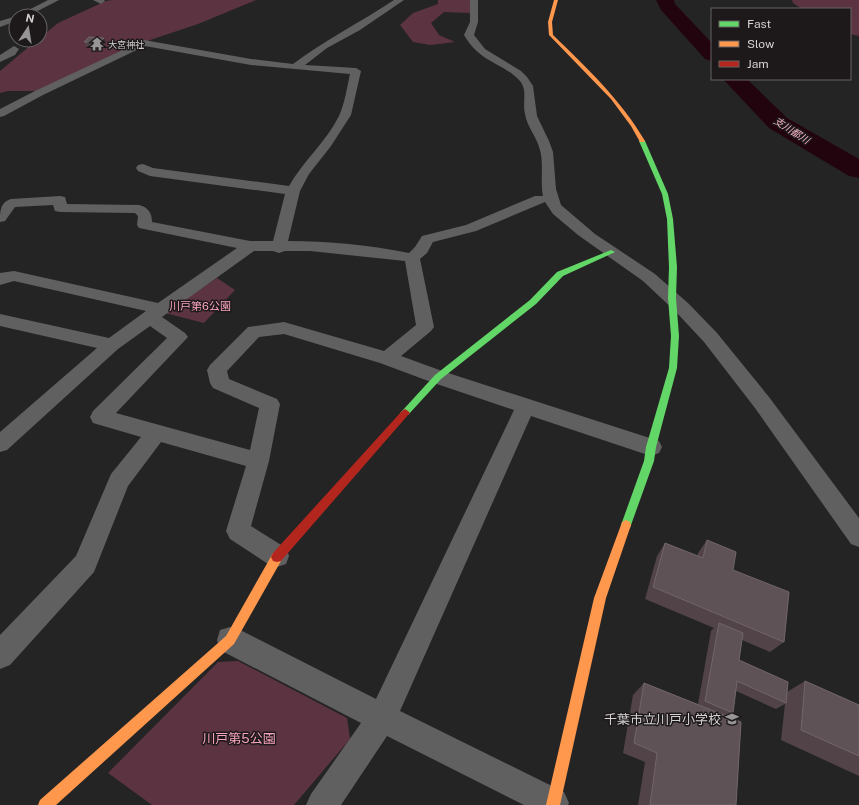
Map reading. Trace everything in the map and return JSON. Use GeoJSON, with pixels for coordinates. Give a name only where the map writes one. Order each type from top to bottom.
{"type":"FeatureCollection","features":[{"type":"Feature","properties":{"kind":"street"},"geometry":{"type":"LineString","coordinates":[[38,8],[55,0]]}},
{"type":"Feature","properties":{"kind":"street"},"geometry":{"type":"LineString","coordinates":[[295,67],[324,46],[357,28],[400,0]]}},
{"type":"Feature","properties":{"kind":"street"},"geometry":{"type":"LineString","coordinates":[[474,0],[474,22],[469,35],[471,40],[485,54],[523,78],[528,86],[531,96],[530,113],[546,146],[549,194],[554,205],[580,231],[651,278],[698,324],[750,386],[859,536]]}},
{"type":"Feature","properties":{"kind":"street"},"geometry":{"type":"LineString","coordinates":[[230,640],[553,804],[600,598],[649,461],[651,447],[673,368],[676,336],[672,298],[673,267],[670,218],[665,194],[657,173],[638,134],[625,115],[608,94],[551,35],[550,22],[556,0]]}},
{"type":"Feature","properties":{"kind":"street"},"geometry":{"type":"LineString","coordinates":[[0,114],[38,93],[144,43],[195,53],[295,67],[356,71],[345,115],[328,143],[303,173],[293,191],[279,248]]}},
{"type":"Feature","properties":{"kind":"street"},"geometry":{"type":"LineString","coordinates":[[0,59],[12,53],[14,49]]}},
{"type":"Feature","properties":{"kind":"street"},"geometry":{"type":"LineString","coordinates":[[143,168],[150,172],[293,191]]}},
{"type":"Feature","properties":{"kind":"street"},"geometry":{"type":"LineString","coordinates":[[0,218],[11,203],[60,200],[60,208],[139,209],[145,214],[144,225],[250,246],[279,248],[310,246],[392,254],[412,258]]}},
{"type":"Feature","properties":{"kind":"street"},"geometry":{"type":"LineString","coordinates":[[412,258],[421,250],[427,239],[471,228],[540,200]]}},
{"type":"Feature","properties":{"kind":"street"},"geometry":{"type":"LineString","coordinates":[[0,444],[112,345],[250,246]]}},
{"type":"Feature","properties":{"kind":"street"},"geometry":{"type":"LineString","coordinates":[[44,805],[230,640],[277,556],[438,377],[533,302],[560,274],[611,252]]}},
{"type":"Feature","properties":{"kind":"street"},"geometry":{"type":"LineString","coordinates":[[387,358],[425,327],[412,258]]}},
{"type":"Feature","properties":{"kind":"street"},"geometry":{"type":"LineString","coordinates":[[0,280],[4,277],[14,276],[155,313],[178,337],[100,417],[258,461]]}},
{"type":"Feature","properties":{"kind":"street"},"geometry":{"type":"LineString","coordinates":[[0,320],[112,345]]}},
{"type":"Feature","properties":{"kind":"street"},"geometry":{"type":"LineString","coordinates":[[277,556],[238,531],[258,461],[270,404],[220,383],[217,370],[254,332],[284,328],[387,358],[438,377],[651,447]]}},
{"type":"Feature","properties":{"kind":"street"},"geometry":{"type":"LineString","coordinates":[[322,805],[382,718],[526,405]]}},
{"type":"Feature","properties":{"kind":"street"},"geometry":{"type":"LineString","coordinates":[[0,655],[86,564],[118,481],[156,433]]}},
{"type":"Feature","properties":{"kind":"green space"},"geometry":{"type":"Polygon","coordinates":[[[256,0],[198,24],[135,45],[43,91],[8,91],[0,93],[0,71],[27,48],[48,48],[48,31],[58,23],[106,1],[256,0]]]}},
{"type":"Feature","properties":{"kind":"green space"},"geometry":{"type":"Polygon","coordinates":[[[438,0],[474,0],[471,13],[444,12],[431,23],[439,35],[455,42],[430,45],[413,42],[400,25],[413,13],[438,4],[438,0]]]}},
{"type":"Feature","properties":{"kind":"green space"},"geometry":{"type":"Polygon","coordinates":[[[792,0],[859,0],[859,36],[851,34],[851,8],[800,8],[793,3],[792,0]]]}},
{"type":"Feature","properties":{"kind":"green space","name":"川戸第6公園"},"geometry":{"type":"Polygon","coordinates":[[[217,278],[235,290],[204,323],[165,313],[217,278]]]}},
{"type":"Feature","properties":{"kind":"green space","name":"川戸第5公園"},"geometry":{"type":"Polygon","coordinates":[[[238,661],[347,718],[350,739],[294,805],[152,805],[108,773],[218,662],[238,661]]]}},
{"type":"Feature","properties":{"kind":"building"},"geometry":{"type":"Polygon","coordinates":[[[89,37],[104,38],[100,42],[84,42],[89,37]]]}},
{"type":"Feature","properties":{"kind":"building"},"geometry":{"type":"Polygon","coordinates":[[[707,540],[736,552],[733,570],[789,592],[784,642],[653,587],[665,543],[703,558],[707,540]]]}},
{"type":"Feature","properties":{"kind":"building"},"geometry":{"type":"Polygon","coordinates":[[[719,623],[743,633],[739,660],[788,682],[786,703],[737,681],[733,713],[705,701],[719,623]]]}},
{"type":"Feature","properties":{"kind":"building"},"geometry":{"type":"Polygon","coordinates":[[[805,681],[859,705],[859,756],[801,730],[805,681]]]}},
{"type":"Feature","properties":{"kind":"building"},"geometry":{"type":"Polygon","coordinates":[[[644,683],[741,722],[736,805],[650,805],[657,753],[634,743],[644,683]]]}},
{"type":"Feature","properties":{"kind":"waterway","name":"支川都川"},"geometry":{"type":"LineString","coordinates":[[665,0],[667,6],[711,54]]}},
{"type":"Feature","properties":{"kind":"waterway","name":"支川都川"},"geometry":{"type":"LineString","coordinates":[[735,80],[778,123],[859,170]]}},
{"type":"Feature","properties":{"kind":"traffic: fast"},"geometry":{"type":"LineString","coordinates":[[626,525],[649,461],[651,447],[673,368],[675,336],[672,298],[673,267],[670,219],[665,194],[642,141]]}},
{"type":"Feature","properties":{"kind":"traffic: fast"},"geometry":{"type":"LineString","coordinates":[[405,413],[438,377],[533,302],[560,274],[611,252]]}},
{"type":"Feature","properties":{"kind":"traffic: slow"},"geometry":{"type":"LineString","coordinates":[[556,0],[550,22],[551,35],[601,85],[623,112],[642,141]]}},
{"type":"Feature","properties":{"kind":"traffic: slow"},"geometry":{"type":"LineString","coordinates":[[553,805],[600,598],[626,525]]}},
{"type":"Feature","properties":{"kind":"traffic: slow"},"geometry":{"type":"LineString","coordinates":[[45,805],[230,640],[277,557]]}},
{"type":"Feature","properties":{"kind":"traffic: jam"},"geometry":{"type":"LineString","coordinates":[[277,557],[405,413]]}},
{"type":"Feature","properties":{"kind":"place","name":"大宮神社"},"geometry":{"type":"Point","coordinates":[97,44]}},
{"type":"Feature","properties":{"kind":"place","name":"千葉市立川戸小学校"},"geometry":{"type":"Point","coordinates":[732,719]}}]}
